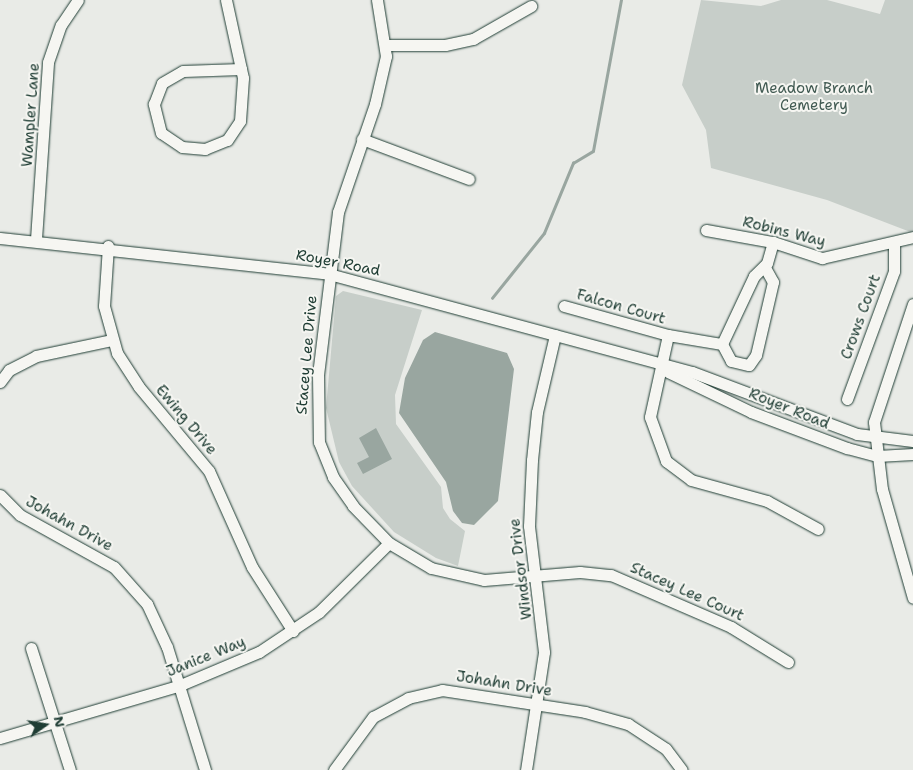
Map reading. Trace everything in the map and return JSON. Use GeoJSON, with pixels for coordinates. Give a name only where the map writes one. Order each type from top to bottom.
{"type":"FeatureCollection","features":[{"type":"Feature","properties":{"kind":"street","name":"Wampler Lane"},"geometry":{"type":"LineString","coordinates":[[36,239],[48,62],[61,25],[78,0]]}},
{"type":"Feature","properties":{"kind":"street"},"geometry":{"type":"LineString","coordinates":[[226,0],[241,69],[243,110],[227,140],[216,146],[193,149],[161,132],[154,104],[162,83],[183,71],[241,69]]}},
{"type":"Feature","properties":{"kind":"street","name":"Stacey Lee Drive"},"geometry":{"type":"LineString","coordinates":[[377,0],[387,45],[380,90],[338,212],[329,274],[316,400],[319,442],[344,493],[389,543],[410,558],[450,574],[484,580],[536,576]]}},
{"type":"Feature","properties":{"kind":"street"},"geometry":{"type":"LineString","coordinates":[[387,45],[445,45],[473,39],[531,6]]}},
{"type":"Feature","properties":{"kind":"street"},"geometry":{"type":"LineString","coordinates":[[362,140],[468,179]]}},
{"type":"Feature","properties":{"kind":"street","name":"Robins Way"},"geometry":{"type":"LineString","coordinates":[[706,230],[773,242],[822,258],[894,243],[913,237]]}},
{"type":"Feature","properties":{"kind":"street","name":"Royer Road"},"geometry":{"type":"LineString","coordinates":[[0,238],[36,239],[108,246],[329,274],[556,335],[660,367],[728,384],[875,437],[913,440]]}},
{"type":"Feature","properties":{"kind":"street"},"geometry":{"type":"LineString","coordinates":[[722,344],[754,276],[764,266],[773,242]]}},
{"type":"Feature","properties":{"kind":"street","name":"Crows Court"},"geometry":{"type":"LineString","coordinates":[[847,399],[894,271],[894,243]]}},
{"type":"Feature","properties":{"kind":"street","name":"Ewing Drive"},"geometry":{"type":"LineString","coordinates":[[108,246],[104,306],[112,340],[132,377],[209,471],[252,567],[293,631]]}},
{"type":"Feature","properties":{"kind":"street"},"geometry":{"type":"LineString","coordinates":[[722,344],[731,361],[748,365],[756,355],[773,282],[764,266]]}},
{"type":"Feature","properties":{"kind":"street"},"geometry":{"type":"LineString","coordinates":[[913,304],[882,389],[875,437],[894,544],[913,598]]}},
{"type":"Feature","properties":{"kind":"street","name":"Falcon Court"},"geometry":{"type":"LineString","coordinates":[[564,306],[668,335],[650,417],[666,461],[691,480],[767,501],[818,528]]}},
{"type":"Feature","properties":{"kind":"street","name":"Windsor Drive"},"geometry":{"type":"LineString","coordinates":[[526,770],[539,704],[544,652],[529,526],[532,460],[537,412],[556,335]]}},
{"type":"Feature","properties":{"kind":"street"},"geometry":{"type":"LineString","coordinates":[[668,335],[722,344]]}},
{"type":"Feature","properties":{"kind":"street"},"geometry":{"type":"LineString","coordinates":[[0,382],[9,370],[36,356],[112,340]]}},
{"type":"Feature","properties":{"kind":"street","name":"Royer Road"},"geometry":{"type":"LineString","coordinates":[[660,367],[751,412],[877,456],[913,454]]}},
{"type":"Feature","properties":{"kind":"street","name":"Johahn Drive"},"geometry":{"type":"LineString","coordinates":[[0,495],[20,515],[89,550],[123,575],[157,622],[205,770]]}},
{"type":"Feature","properties":{"kind":"street","name":"Janice Way"},"geometry":{"type":"LineString","coordinates":[[0,738],[178,686],[242,660],[293,631],[348,587],[389,543]]}},
{"type":"Feature","properties":{"kind":"street","name":"Stacey Lee Court"},"geometry":{"type":"LineString","coordinates":[[536,576],[580,572],[633,582],[731,627],[788,662]]}},
{"type":"Feature","properties":{"kind":"street"},"geometry":{"type":"LineString","coordinates":[[31,648],[53,722],[70,770]]}},
{"type":"Feature","properties":{"kind":"street","name":"Johahn Drive"},"geometry":{"type":"LineString","coordinates":[[334,770],[374,718],[408,698],[457,690],[610,718],[642,730],[666,749],[682,770]]}},
{"type":"Feature","properties":{"kind":"green space","name":"Meadow Branch Cemetery"},"geometry":{"type":"Polygon","coordinates":[[[701,0],[761,6],[781,0],[827,0],[880,14],[885,0],[913,0],[913,233],[827,200],[711,168],[706,130],[682,85],[701,0]]]}},
{"type":"Feature","properties":{"kind":"green space"},"geometry":{"type":"Polygon","coordinates":[[[343,291],[422,310],[395,395],[396,424],[441,487],[443,508],[450,519],[465,531],[458,566],[436,558],[394,532],[352,486],[339,462],[326,408],[336,296],[343,291]]]}},
{"type":"Feature","properties":{"kind":"shaded area"},"geometry":{"type":"Polygon","coordinates":[[[435,332],[507,353],[514,369],[498,501],[474,525],[462,523],[453,511],[446,482],[399,413],[405,378],[423,340],[435,332]]]}},
{"type":"Feature","properties":{"kind":"shaded area"},"geometry":{"type":"Polygon","coordinates":[[[376,428],[392,459],[363,474],[357,463],[369,457],[359,438],[376,428]]]}},
{"type":"Feature","properties":{"kind":"waterway"},"geometry":{"type":"LineString","coordinates":[[492,298],[544,233],[573,163],[593,151],[621,0]]}}]}
